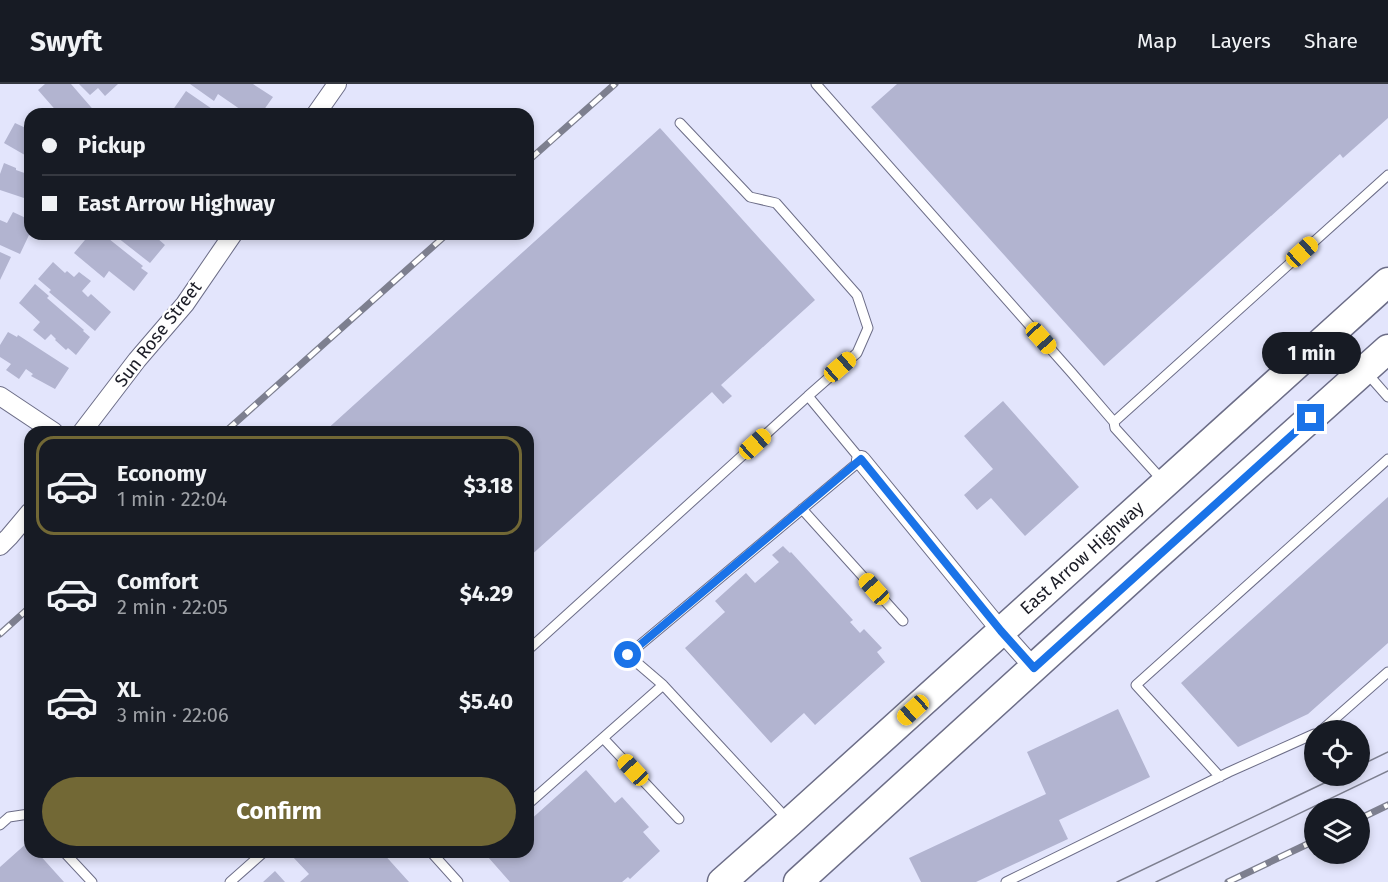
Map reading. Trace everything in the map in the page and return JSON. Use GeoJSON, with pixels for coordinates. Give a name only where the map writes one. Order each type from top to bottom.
{"type":"FeatureCollection","features":[{"type":"Feature","properties":{"kind":"main road","name":"East Arrow Highway"},"geometry":{"type":"LineString","coordinates":[[722,882],[1388,282]]}},
{"type":"Feature","properties":{"kind":"main road"},"geometry":{"type":"LineString","coordinates":[[798,882],[1388,349]]}},
{"type":"Feature","properties":{"kind":"street"},"geometry":{"type":"LineString","coordinates":[[320,108],[337,84]]}},
{"type":"Feature","properties":{"kind":"street","name":"Sun Rose Street"},"geometry":{"type":"LineString","coordinates":[[87,426],[184,304],[229,240]]}},
{"type":"Feature","properties":{"kind":"street"},"geometry":{"type":"LineString","coordinates":[[0,396],[45,426]]}},
{"type":"Feature","properties":{"kind":"street"},"geometry":{"type":"LineString","coordinates":[[861,459],[1001,631],[1034,668]]}},
{"type":"Feature","properties":{"kind":"street"},"geometry":{"type":"LineString","coordinates":[[0,546],[24,519]]}},
{"type":"Feature","properties":{"kind":"lane"},"geometry":{"type":"LineString","coordinates":[[816,84],[1064,363],[1114,422],[1115,428],[1165,483]]}},
{"type":"Feature","properties":{"kind":"lane"},"geometry":{"type":"LineString","coordinates":[[534,645],[857,353],[868,328],[857,295],[776,203],[750,197],[680,123]]}},
{"type":"Feature","properties":{"kind":"lane"},"geometry":{"type":"LineString","coordinates":[[1114,422],[1388,175]]}},
{"type":"Feature","properties":{"kind":"lane"},"geometry":{"type":"LineString","coordinates":[[1364,370],[1388,397]]}},
{"type":"Feature","properties":{"kind":"lane"},"geometry":{"type":"LineString","coordinates":[[790,822],[663,685],[628,655],[861,459],[808,396]]}},
{"type":"Feature","properties":{"kind":"lane"},"geometry":{"type":"LineString","coordinates":[[1220,777],[1136,685],[1388,459]]}},
{"type":"Feature","properties":{"kind":"lane"},"geometry":{"type":"LineString","coordinates":[[802,509],[903,621]]}},
{"type":"Feature","properties":{"kind":"lane"},"geometry":{"type":"LineString","coordinates":[[1333,720],[1388,672]]}},
{"type":"Feature","properties":{"kind":"lane"},"geometry":{"type":"LineString","coordinates":[[534,799],[663,685]]}},
{"type":"Feature","properties":{"kind":"lane"},"geometry":{"type":"LineString","coordinates":[[603,738],[679,819]]}},
{"type":"Feature","properties":{"kind":"lane"},"geometry":{"type":"LineString","coordinates":[[1006,882],[1220,777],[1304,739]]}},
{"type":"Feature","properties":{"kind":"lane"},"geometry":{"type":"LineString","coordinates":[[0,825],[9,817],[24,815]]}},
{"type":"Feature","properties":{"kind":"lane"},"geometry":{"type":"LineString","coordinates":[[70,858],[92,882]]}},
{"type":"Feature","properties":{"kind":"lane"},"geometry":{"type":"LineString","coordinates":[[230,882],[257,858]]}},
{"type":"Feature","properties":{"kind":"lane"},"geometry":{"type":"LineString","coordinates":[[436,858],[458,882]]}},
{"type":"Feature","properties":{"kind":"building"},"geometry":{"type":"Polygon","coordinates":[[[45,84],[71,84],[92,108],[54,108],[38,90],[45,84]]]}},
{"type":"Feature","properties":{"kind":"building"},"geometry":{"type":"Polygon","coordinates":[[[79,84],[118,84],[105,96],[98,88],[90,95],[79,84]]]}},
{"type":"Feature","properties":{"kind":"building"},"geometry":{"type":"Polygon","coordinates":[[[190,84],[253,84],[273,97],[265,108],[238,108],[218,94],[214,101],[190,84]]]}},
{"type":"Feature","properties":{"kind":"building"},"geometry":{"type":"Polygon","coordinates":[[[897,84],[1388,84],[1388,118],[1343,158],[1340,154],[1104,366],[871,107],[897,84]]]}},
{"type":"Feature","properties":{"kind":"building"},"geometry":{"type":"Polygon","coordinates":[[[186,91],[211,108],[174,108],[186,91]]]}},
{"type":"Feature","properties":{"kind":"building"},"geometry":{"type":"Polygon","coordinates":[[[15,123],[24,127],[24,155],[4,143],[15,123]]]}},
{"type":"Feature","properties":{"kind":"building"},"geometry":{"type":"Polygon","coordinates":[[[660,128],[815,300],[721,385],[732,396],[723,404],[712,392],[534,553],[534,426],[331,426],[660,128]]]}},
{"type":"Feature","properties":{"kind":"building"},"geometry":{"type":"Polygon","coordinates":[[[4,163],[24,173],[24,198],[0,190],[0,174],[4,163]]]}},
{"type":"Feature","properties":{"kind":"building"},"geometry":{"type":"Polygon","coordinates":[[[13,212],[24,217],[24,240],[27,240],[20,254],[0,245],[0,220],[7,223],[13,212]]]}},
{"type":"Feature","properties":{"kind":"building"},"geometry":{"type":"Polygon","coordinates":[[[85,240],[110,240],[143,266],[141,268],[148,273],[134,291],[109,271],[104,278],[74,253],[85,240]]]}},
{"type":"Feature","properties":{"kind":"building"},"geometry":{"type":"Polygon","coordinates":[[[121,240],[159,240],[165,245],[150,263],[121,240]]]}},
{"type":"Feature","properties":{"kind":"building"},"geometry":{"type":"Polygon","coordinates":[[[0,252],[11,257],[0,280],[0,252]]]}},
{"type":"Feature","properties":{"kind":"building"},"geometry":{"type":"Polygon","coordinates":[[[53,262],[65,273],[67,271],[74,277],[79,272],[91,281],[82,291],[88,297],[91,294],[111,312],[95,331],[49,292],[51,290],[38,279],[53,262]]]}},
{"type":"Feature","properties":{"kind":"building"},"geometry":{"type":"Polygon","coordinates":[[[35,284],[90,337],[76,355],[68,348],[66,350],[51,334],[45,340],[33,330],[40,322],[19,303],[35,284]]]}},
{"type":"Feature","properties":{"kind":"building"},"geometry":{"type":"Polygon","coordinates":[[[8,332],[17,337],[18,335],[69,368],[55,389],[31,376],[33,374],[26,369],[19,379],[6,370],[11,364],[0,357],[0,345],[8,332]]]}},
{"type":"Feature","properties":{"kind":"building"},"geometry":{"type":"Polygon","coordinates":[[[1003,401],[1079,487],[1025,536],[991,498],[977,510],[964,495],[993,469],[964,436],[1003,401]]]}},
{"type":"Feature","properties":{"kind":"building"},"geometry":{"type":"Polygon","coordinates":[[[1388,497],[1388,643],[1308,714],[1238,747],[1181,683],[1388,497]]]}},
{"type":"Feature","properties":{"kind":"building"},"geometry":{"type":"Polygon","coordinates":[[[783,546],[853,620],[850,622],[860,633],[864,629],[882,648],[877,652],[885,662],[815,725],[804,713],[771,743],[685,648],[725,612],[715,601],[746,573],[755,583],[779,562],[772,555],[783,546]]]}},
{"type":"Feature","properties":{"kind":"building"},"geometry":{"type":"Polygon","coordinates":[[[1118,709],[1150,777],[1059,820],[1068,839],[976,882],[921,882],[909,858],[1046,794],[1027,752],[1118,709]]]}},
{"type":"Feature","properties":{"kind":"building"},"geometry":{"type":"Polygon","coordinates":[[[586,770],[615,803],[622,797],[649,827],[643,832],[660,851],[630,879],[628,877],[622,882],[510,882],[489,858],[534,858],[534,817],[586,770]]]}},
{"type":"Feature","properties":{"kind":"building"},"geometry":{"type":"Polygon","coordinates":[[[24,846],[24,858],[42,858],[64,882],[0,882],[0,867],[24,846]]]}},
{"type":"Feature","properties":{"kind":"building"},"geometry":{"type":"Polygon","coordinates":[[[294,858],[387,858],[409,882],[300,882],[309,874],[294,858]]]}},
{"type":"Feature","properties":{"kind":"building"},"geometry":{"type":"Polygon","coordinates":[[[275,871],[285,882],[263,882],[275,871]]]}},
{"type":"Feature","properties":{"kind":"tram line"},"geometry":{"type":"LineString","coordinates":[[1370,761],[1388,752]]}},
{"type":"Feature","properties":{"kind":"tram line"},"geometry":{"type":"LineString","coordinates":[[1156,882],[1388,771]]}},
{"type":"Feature","properties":{"kind":"tram line"},"geometry":{"type":"LineString","coordinates":[[1117,882],[1318,786]]}},
{"type":"Feature","properties":{"kind":"railway"},"geometry":{"type":"LineString","coordinates":[[534,156],[615,84]]}},
{"type":"Feature","properties":{"kind":"railway"},"geometry":{"type":"LineString","coordinates":[[232,426],[440,240]]}},
{"type":"Feature","properties":{"kind":"railway"},"geometry":{"type":"LineString","coordinates":[[0,634],[24,612]]}},
{"type":"Feature","properties":{"kind":"railway"},"geometry":{"type":"LineString","coordinates":[[1370,814],[1388,805]]}},
{"type":"Feature","properties":{"kind":"railway"},"geometry":{"type":"LineString","coordinates":[[1228,882],[1304,846]]}},
{"type":"Feature","properties":{"kind":"route"},"geometry":{"type":"LineString","coordinates":[[628,655],[861,459],[1001,631],[1034,668],[1311,418]]}}]}
